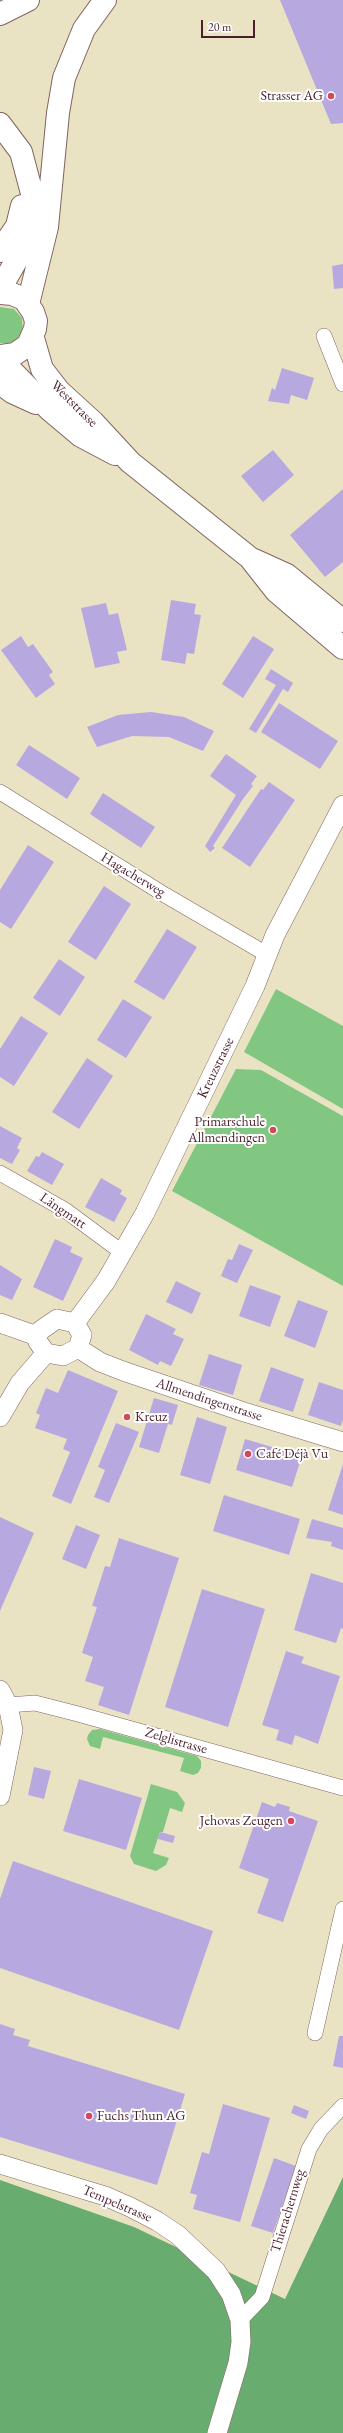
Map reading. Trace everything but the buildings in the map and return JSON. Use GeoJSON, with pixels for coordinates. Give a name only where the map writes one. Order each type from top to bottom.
{"type":"FeatureCollection","features":[{"type":"Feature","properties":{"kind":"main road"},"geometry":{"type":"LineString","coordinates":[[0,14],[28,0]]}},
{"type":"Feature","properties":{"kind":"main road"},"geometry":{"type":"LineString","coordinates":[[0,293],[18,296],[28,304],[47,227],[58,113],[64,78],[84,29],[105,0]]}},
{"type":"Feature","properties":{"kind":"main road"},"geometry":{"type":"LineString","coordinates":[[0,124],[12,138],[26,165],[34,201],[32,220],[24,247],[0,289]]}},
{"type":"Feature","properties":{"kind":"main road"},"geometry":{"type":"LineString","coordinates":[[0,251],[11,238],[20,214],[26,165]]}},
{"type":"Feature","properties":{"kind":"main road","name":"Weststrasse"},"geometry":{"type":"LineString","coordinates":[[28,304],[36,321],[33,338],[37,359],[50,380],[93,422],[130,462],[250,558],[276,590],[343,648]]}},
{"type":"Feature","properties":{"kind":"main road","name":"Weststrasse"},"geometry":{"type":"LineString","coordinates":[[0,357],[15,354],[22,350],[33,338]]}},
{"type":"Feature","properties":{"kind":"main road","name":"Weststrasse"},"geometry":{"type":"LineString","coordinates":[[0,357],[50,410],[81,436],[130,462]]}},
{"type":"Feature","properties":{"kind":"main road","name":"Weststrasse"},"geometry":{"type":"LineString","coordinates":[[0,383],[12,392],[50,410]]}},
{"type":"Feature","properties":{"kind":"main road","name":"Weststrasse"},"geometry":{"type":"LineString","coordinates":[[250,558],[287,575],[343,620]]}},
{"type":"Feature","properties":{"kind":"street"},"geometry":{"type":"LineString","coordinates":[[324,336],[343,384]]}},
{"type":"Feature","properties":{"kind":"street","name":"Hagacherweg"},"geometry":{"type":"LineString","coordinates":[[0,792],[158,891],[268,955]]}},
{"type":"Feature","properties":{"kind":"street","name":"Kreuzstrasse"},"geometry":{"type":"LineString","coordinates":[[75,1323],[89,1305],[123,1253],[180,1141],[255,986],[275,935],[343,805]]}},
{"type":"Feature","properties":{"kind":"street","name":"Längmatt"},"geometry":{"type":"LineString","coordinates":[[0,1173],[65,1210],[123,1253]]}},
{"type":"Feature","properties":{"kind":"street"},"geometry":{"type":"LineString","coordinates":[[57,1319],[75,1323],[82,1335],[78,1348],[63,1356],[46,1353],[38,1342],[37,1336],[45,1325],[57,1319]]}},
{"type":"Feature","properties":{"kind":"street"},"geometry":{"type":"LineString","coordinates":[[0,1323],[37,1336]]}},
{"type":"Feature","properties":{"kind":"street","name":"Allmendingenstrasse"},"geometry":{"type":"LineString","coordinates":[[78,1348],[100,1362],[123,1371],[251,1415],[343,1442]]}},
{"type":"Feature","properties":{"kind":"street"},"geometry":{"type":"LineString","coordinates":[[0,1417],[20,1383],[46,1353]]}},
{"type":"Feature","properties":{"kind":"street"},"geometry":{"type":"LineString","coordinates":[[0,1796],[13,1730],[4,1697]]}},
{"type":"Feature","properties":{"kind":"street","name":"Zelglistrasse"},"geometry":{"type":"LineString","coordinates":[[4,1697],[70,1712],[343,1788]]}},
{"type":"Feature","properties":{"kind":"street"},"geometry":{"type":"LineString","coordinates":[[315,2033],[343,1909]]}},
{"type":"Feature","properties":{"kind":"street","name":"Thierachernweg"},"geometry":{"type":"LineString","coordinates":[[240,2320],[262,2297],[309,2149],[321,2129],[343,2106]]}},
{"type":"Feature","properties":{"kind":"street","name":"Tempelstrasse"},"geometry":{"type":"LineString","coordinates":[[0,2164],[105,2196],[157,2220],[198,2252],[216,2271],[231,2294],[240,2320],[240,2353],[217,2433]]}},
{"type":"Feature","properties":{"kind":"green space"},"geometry":{"type":"Polygon","coordinates":[[[0,307],[14,309],[22,318],[23,331],[15,341],[0,343],[0,307]]]}},
{"type":"Feature","properties":{"kind":"green space"},"geometry":{"type":"Polygon","coordinates":[[[276,989],[343,1026],[343,1109],[244,1052],[276,989]]]}},
{"type":"Feature","properties":{"kind":"green space","name":"Primarschule Allmendingen"},"geometry":{"type":"Polygon","coordinates":[[[236,1069],[261,1070],[343,1116],[343,1286],[172,1191],[236,1069]]]}},
{"type":"Feature","properties":{"kind":"green space"},"geometry":{"type":"Polygon","coordinates":[[[100,1729],[197,1756],[201,1761],[201,1768],[198,1773],[193,1775],[180,1771],[184,1758],[103,1737],[100,1749],[90,1746],[87,1739],[88,1735],[92,1730],[100,1729]]]}},
{"type":"Feature","properties":{"kind":"green space"},"geometry":{"type":"Polygon","coordinates":[[[151,1784],[177,1792],[185,1803],[182,1812],[170,1808],[163,1832],[160,1832],[153,1853],[169,1858],[166,1865],[156,1871],[134,1864],[130,1856],[151,1784]]]}},
{"type":"Feature","properties":{"kind":"green space"},"geometry":{"type":"Polygon","coordinates":[[[343,2177],[343,2433],[0,2433],[0,2180],[134,2227],[285,2299],[343,2177]]]}},
{"type":"Feature","properties":{"kind":"place","name":"Strasser AG"},"geometry":{"type":"Point","coordinates":[331,96]}},
{"type":"Feature","properties":{"kind":"place","name":"Primarschule Allmendingen"},"geometry":{"type":"Point","coordinates":[273,1130]}},
{"type":"Feature","properties":{"kind":"place","name":"Kreuz"},"geometry":{"type":"Point","coordinates":[127,1417]}},
{"type":"Feature","properties":{"kind":"place","name":"Café Déjà Vu"},"geometry":{"type":"Point","coordinates":[248,1454]}},
{"type":"Feature","properties":{"kind":"place","name":"Jehovas Zeugen"},"geometry":{"type":"Point","coordinates":[291,1821]}},
{"type":"Feature","properties":{"kind":"place","name":"Fuchs Thun AG"},"geometry":{"type":"Point","coordinates":[89,2116]}}]}
